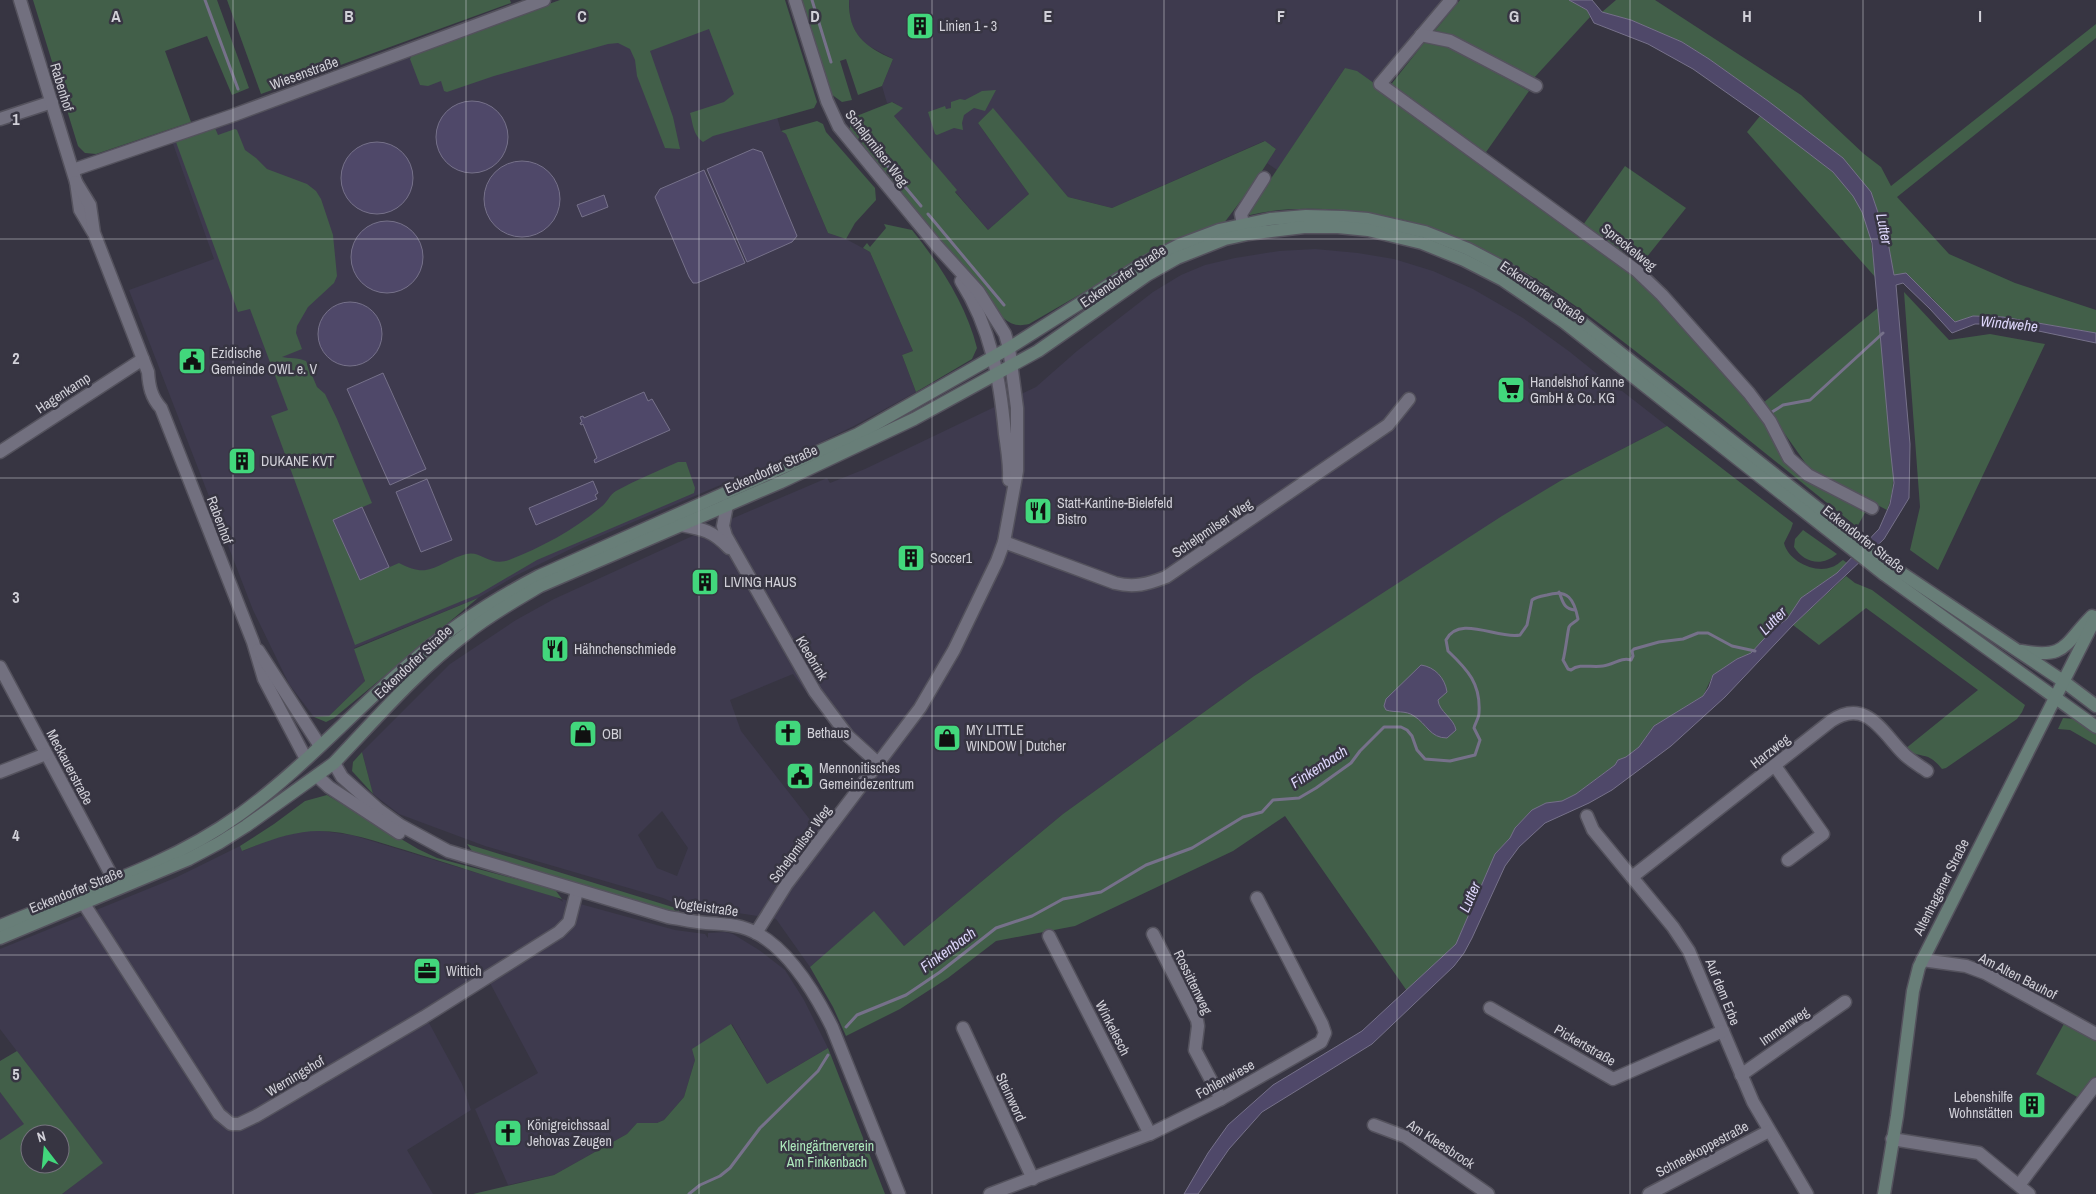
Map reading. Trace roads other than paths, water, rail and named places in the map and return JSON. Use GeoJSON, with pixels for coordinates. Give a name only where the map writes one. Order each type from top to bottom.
{"type":"FeatureCollection","features":[{"type":"Feature","properties":{"kind":"main road","name":"Eckendorfer Straße"},"geometry":{"type":"LineString","coordinates":[[0,926],[155,863],[216,830],[260,799],[416,658],[459,624],[499,597],[547,572],[858,434],[1009,348],[1163,253],[1200,237],[1243,224],[1306,216],[1368,219],[1425,232],[1468,249],[1508,270],[1571,314],[1888,571],[2054,698],[2096,727]]}},
{"type":"Feature","properties":{"kind":"main road","name":"Eckendorfer Straße"},"geometry":{"type":"LineString","coordinates":[[0,938],[206,851],[317,776],[334,762],[423,670],[466,634],[504,606],[540,586],[880,436],[1038,351],[1147,275],[1177,258],[1202,247],[1248,234],[1278,229],[1321,227],[1368,230],[1422,243],[1464,260],[1503,280],[1564,322],[1845,537]]}},
{"type":"Feature","properties":{"kind":"main road","name":"Eckendorfer Straße"},"geometry":{"type":"LineString","coordinates":[[1888,571],[2016,650],[2063,681],[2096,706]]}},
{"type":"Feature","properties":{"kind":"main road"},"geometry":{"type":"LineString","coordinates":[[2016,650],[2039,654],[2059,651],[2065,648],[2074,634],[2096,613]]}},
{"type":"Feature","properties":{"kind":"main road","name":"Altenhagener Straße"},"geometry":{"type":"LineString","coordinates":[[1884,1194],[1913,991],[1922,960],[2096,617]]}},
{"type":"Feature","properties":{"kind":"main road"},"geometry":{"type":"LineString","coordinates":[[320,746],[334,762]]}},
{"type":"Feature","properties":{"kind":"main road"},"geometry":{"type":"LineString","coordinates":[[306,759],[317,776]]}},
{"type":"Feature","properties":{"kind":"street","name":"Rabenhof"},"geometry":{"type":"LineString","coordinates":[[20,0],[74,176],[80,210],[94,234],[143,359],[148,372],[150,389],[155,402],[161,408],[253,642],[264,680],[306,759]]}},
{"type":"Feature","properties":{"kind":"street","name":"Wiesenstraße"},"geometry":{"type":"LineString","coordinates":[[74,176],[544,0]]}},
{"type":"Feature","properties":{"kind":"street","name":"Schelpmilser Weg"},"geometry":{"type":"LineString","coordinates":[[756,933],[786,885],[920,708],[954,650],[997,561],[1004,542],[1017,471],[1017,408],[1009,348],[1005,334],[978,291],[937,246],[850,143],[836,122],[827,101],[795,0]]}},
{"type":"Feature","properties":{"kind":"street"},"geometry":{"type":"LineString","coordinates":[[1451,0],[1421,35],[1450,41],[1536,86]]}},
{"type":"Feature","properties":{"kind":"street","name":"Spreckelweg"},"geometry":{"type":"LineString","coordinates":[[1421,35],[1380,84],[1637,271],[1662,296],[1749,393],[1770,421],[1790,458],[1808,475],[1872,508]]}},
{"type":"Feature","properties":{"kind":"street"},"geometry":{"type":"LineString","coordinates":[[0,119],[52,102]]}},
{"type":"Feature","properties":{"kind":"street"},"geometry":{"type":"LineString","coordinates":[[1243,224],[1241,214],[1264,178]]}},
{"type":"Feature","properties":{"kind":"street","name":"Schelpmilser Weg"},"geometry":{"type":"LineString","coordinates":[[937,246],[969,294],[986,329],[994,356],[1010,473],[1008,525]]}},
{"type":"Feature","properties":{"kind":"street","name":"Hagenkamp"},"geometry":{"type":"LineString","coordinates":[[0,452],[143,359]]}},
{"type":"Feature","properties":{"kind":"street","name":"Schelpmilser Weg"},"geometry":{"type":"LineString","coordinates":[[1004,542],[1115,583],[1128,586],[1152,583],[1166,577],[1388,425],[1409,399]]}},
{"type":"Feature","properties":{"kind":"street","name":"Kleebrink"},"geometry":{"type":"LineString","coordinates":[[727,505],[723,526],[735,554],[814,692],[848,736],[879,764]]}},
{"type":"Feature","properties":{"kind":"street","name":"Kleebrink"},"geometry":{"type":"LineString","coordinates":[[681,525],[710,531],[719,537],[735,554]]}},
{"type":"Feature","properties":{"kind":"street","name":"Rabenhof"},"geometry":{"type":"LineString","coordinates":[[253,642],[320,746]]}},
{"type":"Feature","properties":{"kind":"street","name":"Meckauerstraße"},"geometry":{"type":"LineString","coordinates":[[0,667],[114,880]]}},
{"type":"Feature","properties":{"kind":"street","name":"Harzweg"},"geometry":{"type":"LineString","coordinates":[[1632,877],[1842,715],[1852,714],[1870,718],[1908,758],[1927,771]]}},
{"type":"Feature","properties":{"kind":"street"},"geometry":{"type":"LineString","coordinates":[[0,772],[46,754]]}},
{"type":"Feature","properties":{"kind":"street","name":"Vogteistraße"},"geometry":{"type":"LineString","coordinates":[[334,762],[342,777],[378,809],[400,825],[448,852]]}},
{"type":"Feature","properties":{"kind":"street"},"geometry":{"type":"LineString","coordinates":[[1775,766],[1823,834],[1788,860]]}},
{"type":"Feature","properties":{"kind":"street","name":"Vogteistraße"},"geometry":{"type":"LineString","coordinates":[[317,776],[329,787],[402,835],[418,843],[668,917],[729,925],[756,933],[790,961],[824,1011],[844,1054],[899,1194]]}},
{"type":"Feature","properties":{"kind":"street","name":"Auf dem Erbe"},"geometry":{"type":"LineString","coordinates":[[1587,816],[1593,830],[1671,924],[1690,951],[1740,1075],[1769,1131],[1807,1194]]}},
{"type":"Feature","properties":{"kind":"street","name":"Werningshof"},"geometry":{"type":"LineString","coordinates":[[84,904],[219,1114],[230,1124],[248,1120],[265,1111],[424,1017],[560,932],[569,922],[578,891]]}},
{"type":"Feature","properties":{"kind":"street","name":"Fohlenwiese"},"geometry":{"type":"LineString","coordinates":[[990,1194],[1150,1134],[1221,1099],[1321,1042],[1325,1033],[1322,1024],[1257,898]]}},
{"type":"Feature","properties":{"kind":"street","name":"Rossittenweg"},"geometry":{"type":"LineString","coordinates":[[1153,934],[1197,1020],[1195,1050],[1221,1099]]}},
{"type":"Feature","properties":{"kind":"street","name":"Winkelesch"},"geometry":{"type":"LineString","coordinates":[[1048,936],[1150,1134]]}},
{"type":"Feature","properties":{"kind":"street","name":"Am Alten Bauhof"},"geometry":{"type":"LineString","coordinates":[[1922,960],[1966,966],[1985,973],[2096,1034]]}},
{"type":"Feature","properties":{"kind":"street","name":"Immenweg"},"geometry":{"type":"LineString","coordinates":[[1740,1075],[1845,1002]]}},
{"type":"Feature","properties":{"kind":"street","name":"Pickertstraße"},"geometry":{"type":"LineString","coordinates":[[1490,1008],[1613,1079],[1723,1031]]}},
{"type":"Feature","properties":{"kind":"street","name":"Steinword"},"geometry":{"type":"LineString","coordinates":[[963,1028],[1033,1179]]}},
{"type":"Feature","properties":{"kind":"street"},"geometry":{"type":"LineString","coordinates":[[2019,1185],[2096,1084]]}},
{"type":"Feature","properties":{"kind":"street","name":"Am Kleesbrock"},"geometry":{"type":"LineString","coordinates":[[1374,1125],[1406,1137],[1479,1192]]}},
{"type":"Feature","properties":{"kind":"street","name":"Schneekoppestraße"},"geometry":{"type":"LineString","coordinates":[[1655,1193],[1769,1131]]}},
{"type":"Feature","properties":{"kind":"street"},"geometry":{"type":"LineString","coordinates":[[1892,1139],[1979,1153],[2029,1194]]}},
{"type":"Feature","properties":{"kind":"water","name":"Windwehe"},"geometry":{"type":"Polygon","coordinates":[[[1569,0],[1592,0],[1602,12],[1631,20],[1682,42],[1768,101],[1843,158],[1871,192],[1888,242],[1894,275],[1906,273],[1955,322],[1973,316],[2003,317],[2096,333],[2096,343],[2005,324],[1975,324],[1952,333],[1903,283],[1896,285],[1910,444],[1909,498],[1884,539],[1793,625],[1725,697],[1671,746],[1612,790],[1545,823],[1519,847],[1505,866],[1472,938],[1454,966],[1372,1044],[1262,1112],[1229,1149],[1198,1194],[1184,1194],[1208,1153],[1228,1125],[1273,1085],[1362,1031],[1456,944],[1495,854],[1532,810],[1546,803],[1562,801],[1576,794],[1615,765],[1618,760],[1626,757],[1639,747],[1654,726],[1703,696],[1709,687],[1713,675],[1737,659],[1751,653],[1773,629],[1787,619],[1801,598],[1837,573],[1879,529],[1890,504],[1894,483],[1872,243],[1862,212],[1853,196],[1833,172],[1760,116],[1693,69],[1648,44],[1594,23],[1587,10],[1569,0]]]}},
{"type":"Feature","properties":{"kind":"water"},"geometry":{"type":"Polygon","coordinates":[[[472,101],[492,107],[502,117],[508,137],[502,157],[492,167],[472,173],[452,167],[442,157],[436,137],[442,117],[452,107],[472,101]]]}},
{"type":"Feature","properties":{"kind":"water"},"geometry":{"type":"Polygon","coordinates":[[[377,142],[397,148],[407,158],[413,178],[407,198],[397,208],[377,214],[357,208],[347,198],[341,178],[347,158],[357,148],[377,142]]]}},
{"type":"Feature","properties":{"kind":"water"},"geometry":{"type":"Polygon","coordinates":[[[753,149],[762,152],[797,236],[792,242],[747,262],[707,169],[753,149]]]}},
{"type":"Feature","properties":{"kind":"water"},"geometry":{"type":"Polygon","coordinates":[[[522,161],[536,164],[549,172],[557,185],[560,199],[557,213],[549,226],[536,234],[522,237],[508,234],[495,226],[487,213],[484,199],[487,185],[495,172],[508,164],[522,161]]]}},
{"type":"Feature","properties":{"kind":"water"},"geometry":{"type":"Polygon","coordinates":[[[704,170],[745,263],[693,283],[655,197],[660,189],[704,170]]]}},
{"type":"Feature","properties":{"kind":"water"},"geometry":{"type":"Polygon","coordinates":[[[604,195],[608,207],[582,217],[577,205],[604,195]]]}},
{"type":"Feature","properties":{"kind":"water"},"geometry":{"type":"Polygon","coordinates":[[[387,221],[407,227],[417,237],[423,257],[417,277],[407,287],[387,293],[367,287],[357,277],[351,257],[357,237],[367,227],[387,221]]]}},
{"type":"Feature","properties":{"kind":"water"},"geometry":{"type":"Polygon","coordinates":[[[344,302],[356,302],[373,311],[380,322],[382,334],[380,346],[373,357],[356,366],[344,366],[332,361],[323,352],[318,340],[318,328],[323,316],[332,307],[344,302]]]}},
{"type":"Feature","properties":{"kind":"water"},"geometry":{"type":"Polygon","coordinates":[[[383,373],[426,469],[390,485],[347,389],[383,373]]]}},
{"type":"Feature","properties":{"kind":"water"},"geometry":{"type":"Polygon","coordinates":[[[644,392],[648,401],[652,399],[670,430],[595,463],[594,460],[597,458],[583,424],[581,425],[580,423],[582,422],[580,417],[583,416],[584,418],[644,392]]]}},
{"type":"Feature","properties":{"kind":"water"},"geometry":{"type":"Polygon","coordinates":[[[427,479],[452,540],[421,552],[396,492],[427,479]]]}},
{"type":"Feature","properties":{"kind":"water"},"geometry":{"type":"Polygon","coordinates":[[[593,481],[598,493],[595,495],[597,499],[536,525],[529,508],[593,481]]]}},
{"type":"Feature","properties":{"kind":"water"},"geometry":{"type":"Polygon","coordinates":[[[362,507],[389,567],[360,580],[333,520],[362,507]]]}},
{"type":"Feature","properties":{"kind":"water"},"geometry":{"type":"Polygon","coordinates":[[[1421,665],[1435,671],[1442,678],[1446,687],[1447,692],[1438,700],[1456,730],[1447,738],[1436,736],[1411,714],[1386,710],[1384,706],[1386,699],[1421,665]]]}},
{"type":"Feature","properties":{"kind":"waterway"},"geometry":{"type":"LineString","coordinates":[[205,0],[238,89]]}},
{"type":"Feature","properties":{"kind":"waterway"},"geometry":{"type":"LineString","coordinates":[[812,0],[831,62]]}},
{"type":"Feature","properties":{"kind":"waterway"},"geometry":{"type":"LineString","coordinates":[[851,122],[921,206]]}},
{"type":"Feature","properties":{"kind":"waterway"},"geometry":{"type":"LineString","coordinates":[[928,214],[1004,305]]}},
{"type":"Feature","properties":{"kind":"waterway"},"geometry":{"type":"LineString","coordinates":[[1772,412],[1783,405],[1810,400],[1883,333]]}},
{"type":"Feature","properties":{"kind":"waterway","name":"Finkenbach"},"geometry":{"type":"LineString","coordinates":[[1559,592],[1566,606],[1575,610]]}},
{"type":"Feature","properties":{"kind":"waterway","name":"Finkenbach"},"geometry":{"type":"LineString","coordinates":[[846,1027],[857,1015],[906,995],[940,972],[996,928],[1032,916],[1063,899],[1101,892],[1146,865],[1192,848],[1243,817],[1262,812],[1273,800],[1299,798],[1351,763],[1384,727],[1401,727],[1407,730],[1412,736],[1417,750],[1425,759],[1450,761],[1475,755],[1480,740],[1474,728],[1479,715],[1478,694],[1472,678],[1448,651],[1446,640],[1452,633],[1460,629],[1470,628],[1511,636],[1520,635],[1527,625],[1532,600],[1541,596],[1560,593],[1569,597],[1572,601],[1578,619],[1569,627],[1563,660],[1568,669],[1571,670],[1582,666],[1603,666],[1620,660],[1631,660],[1634,649],[1659,642],[1683,639],[1698,633],[1708,633],[1732,646],[1755,651]]}},
{"type":"Feature","properties":{"kind":"waterway","name":"Finkenbach"},"geometry":{"type":"LineString","coordinates":[[689,1194],[700,1185],[720,1176],[730,1168],[760,1128],[818,1071],[828,1055]]}},
{"type":"Feature","properties":{"kind":"place","name":"Linien 1 - 3"},"geometry":{"type":"Point","coordinates":[920,26]}},
{"type":"Feature","properties":{"kind":"place","name":"Ezidische Gemeinde OWL e. V"},"geometry":{"type":"Point","coordinates":[192,361]}},
{"type":"Feature","properties":{"kind":"place","name":"Handelshof Kanne GmbH & Co. KG"},"geometry":{"type":"Point","coordinates":[1511,390]}},
{"type":"Feature","properties":{"kind":"place","name":"DUKANE KVT"},"geometry":{"type":"Point","coordinates":[242,461]}},
{"type":"Feature","properties":{"kind":"place","name":"Statt-Kantine-Bielefeld Bistro"},"geometry":{"type":"Point","coordinates":[1038,511]}},
{"type":"Feature","properties":{"kind":"place","name":"Soccer1"},"geometry":{"type":"Point","coordinates":[911,558]}},
{"type":"Feature","properties":{"kind":"place","name":"LIVING HAUS"},"geometry":{"type":"Point","coordinates":[705,582]}},
{"type":"Feature","properties":{"kind":"place","name":"Hähnchenschmiede"},"geometry":{"type":"Point","coordinates":[555,649]}},
{"type":"Feature","properties":{"kind":"place","name":"Bethaus"},"geometry":{"type":"Point","coordinates":[788,733]}},
{"type":"Feature","properties":{"kind":"place","name":"OBI"},"geometry":{"type":"Point","coordinates":[583,734]}},
{"type":"Feature","properties":{"kind":"place","name":"MY LITTLE WINDOW | Dutcher"},"geometry":{"type":"Point","coordinates":[947,738]}},
{"type":"Feature","properties":{"kind":"place","name":"Mennonitisches Gemeindezentrum"},"geometry":{"type":"Point","coordinates":[800,776]}},
{"type":"Feature","properties":{"kind":"place","name":"Wittich"},"geometry":{"type":"Point","coordinates":[427,971]}},
{"type":"Feature","properties":{"kind":"place","name":"Lebenshilfe Wohnstätten"},"geometry":{"type":"Point","coordinates":[2032,1105]}},
{"type":"Feature","properties":{"kind":"place","name":"Königreichssaal Jehovas Zeugen"},"geometry":{"type":"Point","coordinates":[508,1133]}},
{"type":"Feature","properties":{"kind":"water label","name":"Lutter"},"geometry":{"type":"Point","coordinates":[1884,229]}},
{"type":"Feature","properties":{"kind":"water label","name":"Lutter"},"geometry":{"type":"Point","coordinates":[1773,621]}},
{"type":"Feature","properties":{"kind":"water label","name":"Lutter"},"geometry":{"type":"Point","coordinates":[1470,897]}},
{"type":"Feature","properties":{"kind":"park label","name":"Kleingärtnerverein Am Finkenbach"},"geometry":{"type":"Point","coordinates":[827,1154]}}]}
